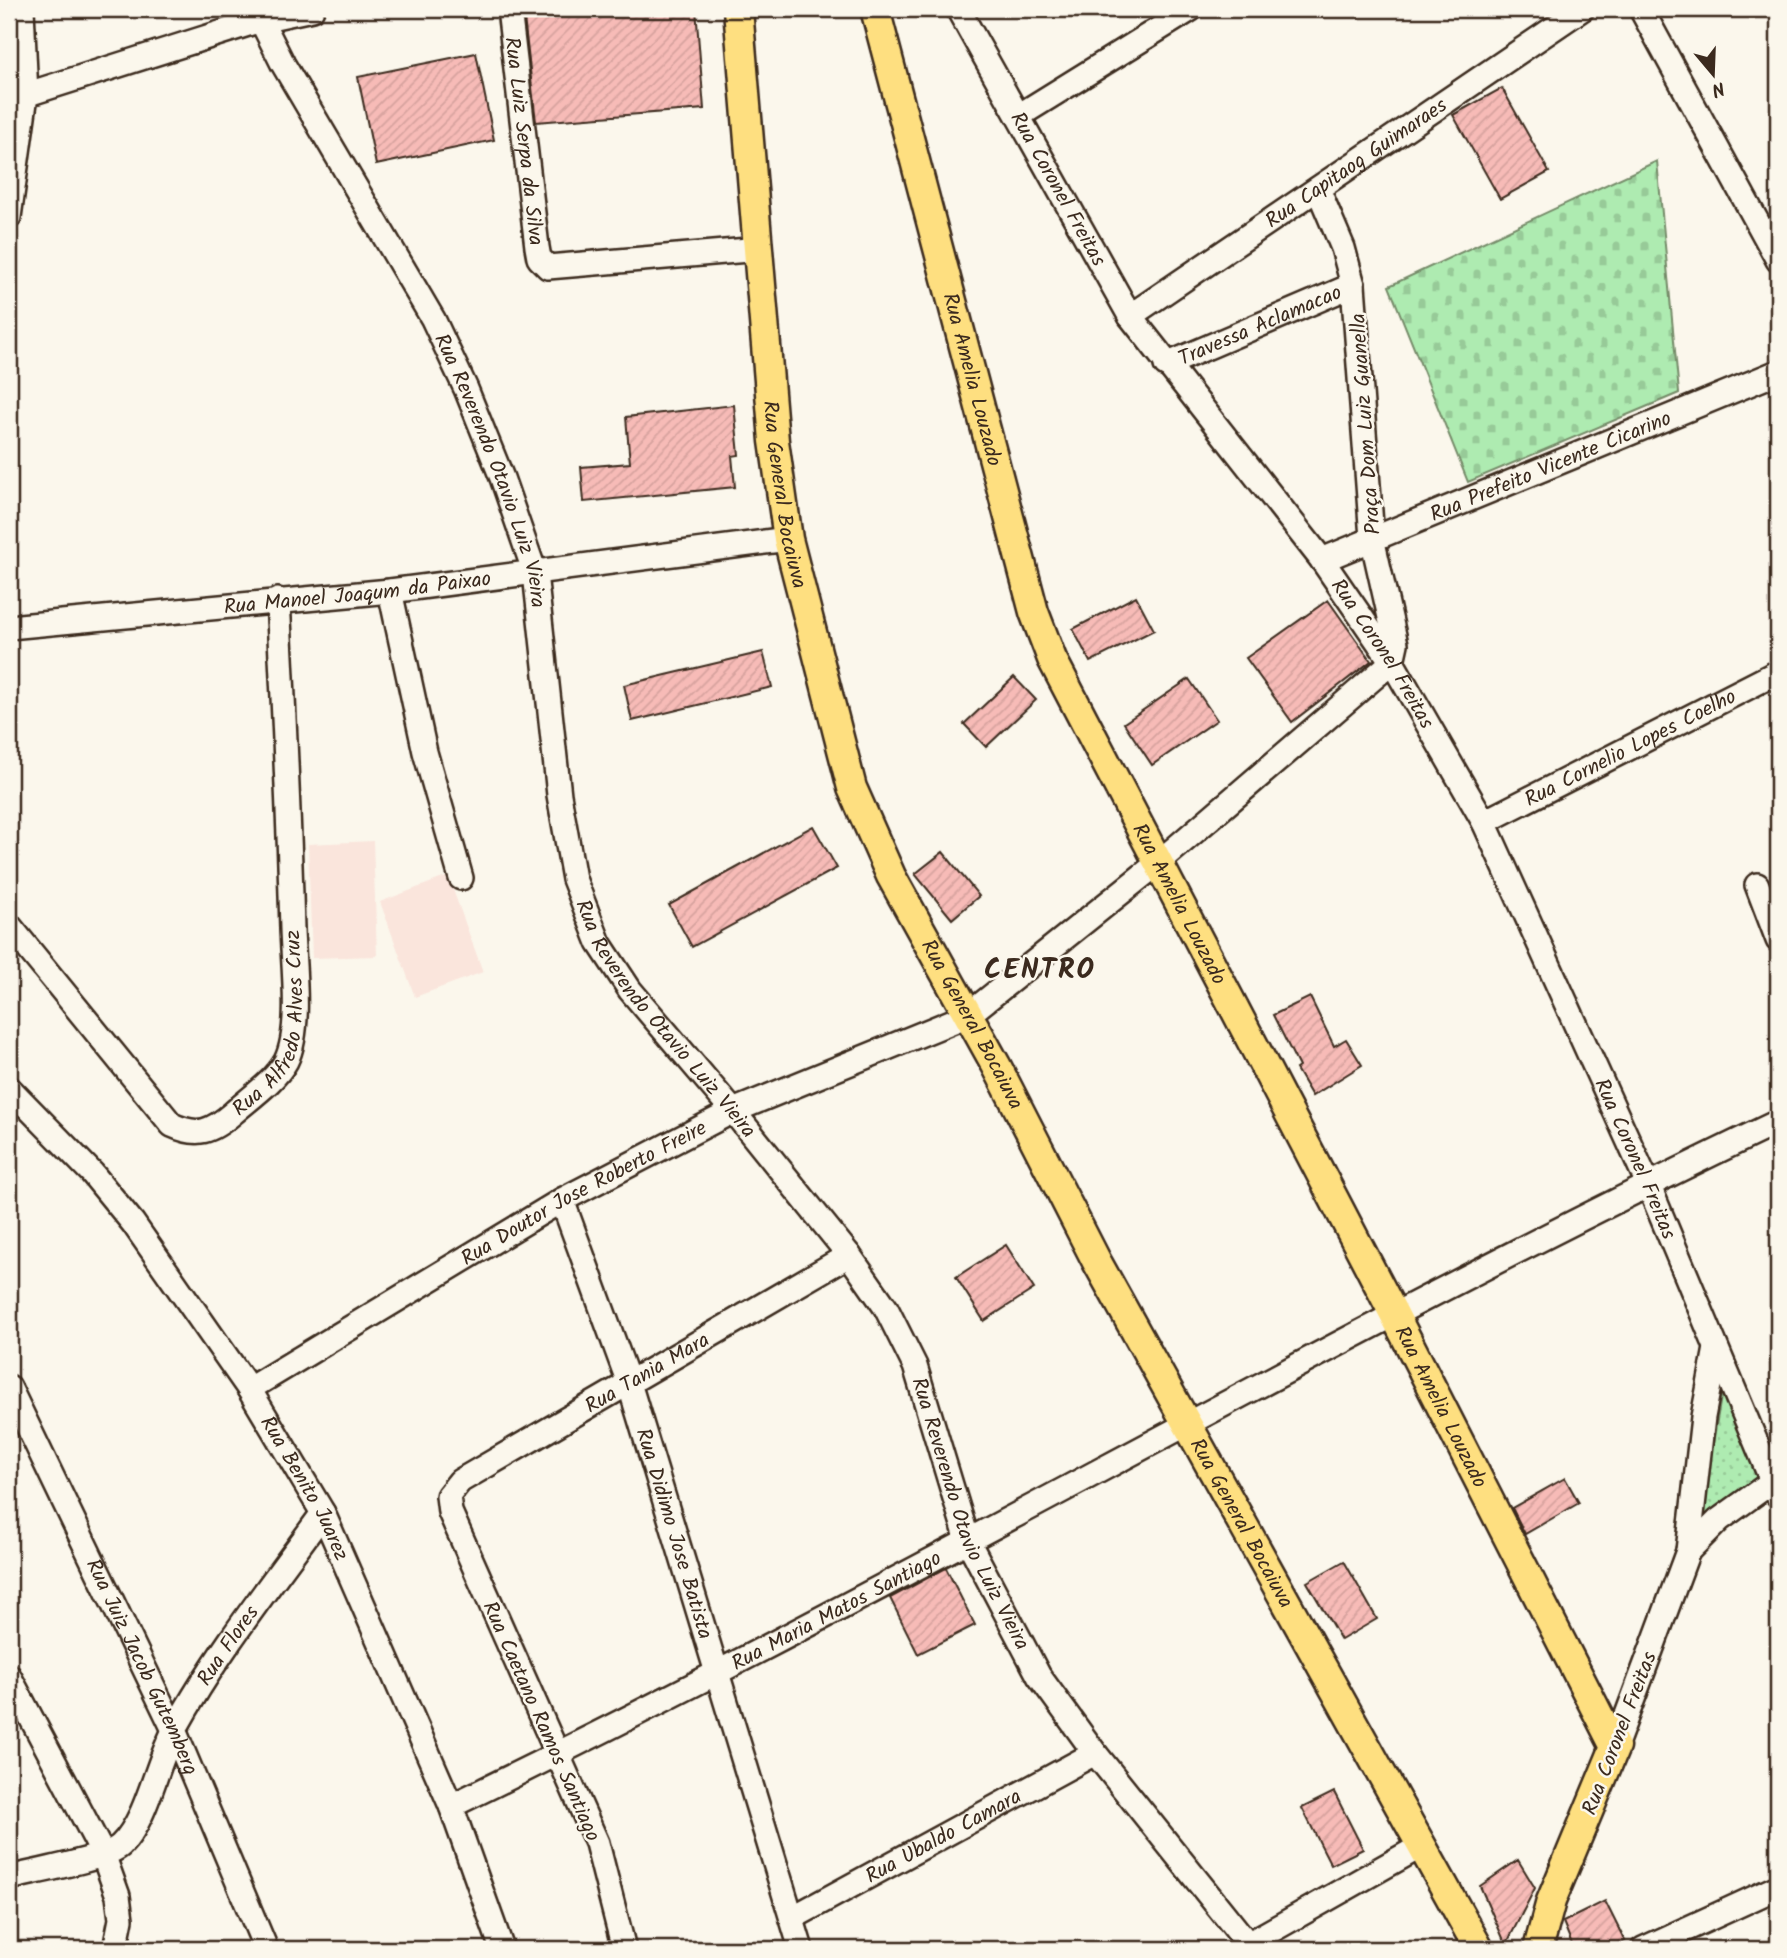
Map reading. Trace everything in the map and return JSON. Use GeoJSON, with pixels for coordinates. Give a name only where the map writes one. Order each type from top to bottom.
{"type":"FeatureCollection","features":[{"type":"Feature","properties":{"kind":"main road","name":"Rua General Bocaiuva"},"geometry":{"type":"LineString","coordinates":[[738,9],[774,441],[788,539],[852,788],[891,876],[968,1015],[1097,1262],[1479,1949]]}},
{"type":"Feature","properties":{"kind":"main road","name":"Rua Amelia Louzado"},"geometry":{"type":"LineString","coordinates":[[875,9],[1034,612],[1052,659],[1080,718],[1394,1314],[1615,1747]]}},
{"type":"Feature","properties":{"kind":"main road","name":"Rua Coronel Freitas"},"geometry":{"type":"LineString","coordinates":[[1538,1949],[1551,1902],[1615,1747]]}},
{"type":"Feature","properties":{"kind":"street"},"geometry":{"type":"LineString","coordinates":[[9,216],[22,9]]}},
{"type":"Feature","properties":{"kind":"street"},"geometry":{"type":"LineString","coordinates":[[17,98],[256,14],[312,9]]}},
{"type":"Feature","properties":{"kind":"street","name":"Rua Luiz Serpa da Silva"},"geometry":{"type":"LineString","coordinates":[[509,9],[537,247],[539,258],[548,267],[760,249]]}},
{"type":"Feature","properties":{"kind":"street","name":"Rua Coronel Freitas"},"geometry":{"type":"LineString","coordinates":[[958,9],[1020,115],[1130,316],[1322,560],[1392,662],[1484,822],[1648,1184],[1775,1488]]}},
{"type":"Feature","properties":{"kind":"street"},"geometry":{"type":"LineString","coordinates":[[1020,115],[1191,9]]}},
{"type":"Feature","properties":{"kind":"street","name":"Rua Capitaog Guimaraes"},"geometry":{"type":"LineString","coordinates":[[1130,316],[1582,9]]}},
{"type":"Feature","properties":{"kind":"street"},"geometry":{"type":"LineString","coordinates":[[1641,9],[1778,260]]}},
{"type":"Feature","properties":{"kind":"street","name":"Rua Reverendo Otavio Luiz Vieira"},"geometry":{"type":"LineString","coordinates":[[256,14],[433,319],[466,389],[535,573],[559,795],[574,879],[599,943],[630,990],[733,1111],[849,1255],[886,1308],[915,1366],[968,1541],[1039,1676],[1095,1754],[1247,1947]]}},
{"type":"Feature","properties":{"kind":"street","name":"Praça Dom Luiz Guanella"},"geometry":{"type":"LineString","coordinates":[[1318,189],[1343,248],[1353,285],[1372,538],[1396,645],[1392,662]]}},
{"type":"Feature","properties":{"kind":"street","name":"Travessa Aclamacao"},"geometry":{"type":"LineString","coordinates":[[1166,365],[1353,285]]}},
{"type":"Feature","properties":{"kind":"street","name":"Rua Prefeito Vicente Cicarino"},"geometry":{"type":"LineString","coordinates":[[1322,560],[1778,372]]}},
{"type":"Feature","properties":{"kind":"street","name":"Rua Manoel Joaqum da Paixao"},"geometry":{"type":"LineString","coordinates":[[9,627],[390,591],[788,539]]}},
{"type":"Feature","properties":{"kind":"street"},"geometry":{"type":"LineString","coordinates":[[390,591],[428,765],[461,878]]}},
{"type":"Feature","properties":{"kind":"street","name":"Rua Alfredo Alves Cruz"},"geometry":{"type":"LineString","coordinates":[[9,925],[172,1125],[193,1134],[206,1130],[224,1121],[271,1079],[286,1060],[292,1035],[294,993],[289,788],[278,600]]}},
{"type":"Feature","properties":{"kind":"street","name":"Rua Doutor Jose Roberto Freire"},"geometry":{"type":"LineString","coordinates":[[248,1389],[562,1200],[733,1111],[968,1015],[1158,863],[1392,662]]}},
{"type":"Feature","properties":{"kind":"street","name":"Rua Cornelio Lopes Coelho"},"geometry":{"type":"LineString","coordinates":[[1484,822],[1778,672]]}},
{"type":"Feature","properties":{"kind":"street"},"geometry":{"type":"LineString","coordinates":[[1757,885],[1778,940]]}},
{"type":"Feature","properties":{"kind":"street","name":"Rua Benito Juarez"},"geometry":{"type":"LineString","coordinates":[[9,1088],[112,1196],[248,1389],[323,1513],[451,1807],[502,1949]]}},
{"type":"Feature","properties":{"kind":"street","name":"Rua Maria Matos Santiago"},"geometry":{"type":"LineString","coordinates":[[451,1807],[716,1674],[1394,1314],[1648,1184],[1778,1122]]}},
{"type":"Feature","properties":{"kind":"street","name":"Rua Didimo Jose Batista"},"geometry":{"type":"LineString","coordinates":[[562,1200],[629,1383],[802,1949]]}},
{"type":"Feature","properties":{"kind":"street","name":"Rua Tania Mara"},"geometry":{"type":"LineString","coordinates":[[448,1496],[460,1481],[849,1255]]}},
{"type":"Feature","properties":{"kind":"street","name":"Rua Coronel Freitas"},"geometry":{"type":"LineString","coordinates":[[1615,1747],[1688,1551],[1703,1417],[1716,1348]]}},
{"type":"Feature","properties":{"kind":"street","name":"Rua Juiz Jacob Gutemberg"},"geometry":{"type":"LineString","coordinates":[[9,1387],[174,1730],[266,1949]]}},
{"type":"Feature","properties":{"kind":"street"},"geometry":{"type":"LineString","coordinates":[[1688,1551],[1719,1520],[1775,1488]]}},
{"type":"Feature","properties":{"kind":"street","name":"Rua Caetano Ramos Santiago"},"geometry":{"type":"LineString","coordinates":[[448,1496],[450,1512],[485,1594],[597,1843],[624,1949]]}},
{"type":"Feature","properties":{"kind":"street","name":"Rua Flores"},"geometry":{"type":"LineString","coordinates":[[103,1854],[120,1846],[133,1828],[174,1730],[257,1605],[323,1513]]}},
{"type":"Feature","properties":{"kind":"street"},"geometry":{"type":"LineString","coordinates":[[9,1676],[103,1854],[118,1896],[121,1919],[115,1949]]}},
{"type":"Feature","properties":{"kind":"street","name":"Rua Ubaldo Camara"},"geometry":{"type":"LineString","coordinates":[[792,1918],[1095,1754]]}},
{"type":"Feature","properties":{"kind":"street"},"geometry":{"type":"LineString","coordinates":[[1247,1947],[1422,1846]]}},
{"type":"Feature","properties":{"kind":"street"},"geometry":{"type":"LineString","coordinates":[[9,1878],[103,1854]]}},
{"type":"Feature","properties":{"kind":"street"},"geometry":{"type":"LineString","coordinates":[[1643,1949],[1778,1888]]}},
{"type":"Feature","properties":{"kind":"shaded area"},"geometry":{"type":"Polygon","coordinates":[[[373,841],[377,956],[312,958],[308,844],[373,841]]]}},
{"type":"Feature","properties":{"kind":"shaded area"},"geometry":{"type":"Polygon","coordinates":[[[448,876],[483,972],[415,997],[380,902],[448,876]]]}},
{"type":"Feature","properties":{"kind":"green space"},"geometry":{"type":"Polygon","coordinates":[[[1657,161],[1679,393],[1468,482],[1389,286],[1657,161]]]}},
{"type":"Feature","properties":{"kind":"green space"},"geometry":{"type":"Polygon","coordinates":[[[1723,1385],[1761,1474],[1699,1525],[1723,1385]]]}},
{"type":"Feature","properties":{"kind":"building"},"geometry":{"type":"Polygon","coordinates":[[[523,9],[696,9],[704,109],[536,122],[523,9]]]}},
{"type":"Feature","properties":{"kind":"building"},"geometry":{"type":"Polygon","coordinates":[[[476,53],[494,140],[376,165],[358,77],[476,53]]]}},
{"type":"Feature","properties":{"kind":"building"},"geometry":{"type":"Polygon","coordinates":[[[1502,88],[1549,172],[1500,199],[1453,115],[1502,88]]]}},
{"type":"Feature","properties":{"kind":"building"},"geometry":{"type":"Polygon","coordinates":[[[734,405],[739,455],[732,456],[735,487],[584,502],[581,467],[630,463],[626,417],[734,405]]]}},
{"type":"Feature","properties":{"kind":"building"},"geometry":{"type":"Polygon","coordinates":[[[1136,596],[1154,630],[1090,662],[1073,629],[1136,596]]]}},
{"type":"Feature","properties":{"kind":"building"},"geometry":{"type":"Polygon","coordinates":[[[1328,600],[1371,661],[1292,722],[1246,658],[1328,600]]]}},
{"type":"Feature","properties":{"kind":"building"},"geometry":{"type":"Polygon","coordinates":[[[763,652],[772,687],[632,721],[624,685],[763,652]]]}},
{"type":"Feature","properties":{"kind":"building"},"geometry":{"type":"Polygon","coordinates":[[[1014,677],[1036,700],[986,747],[964,724],[1014,677]]]}},
{"type":"Feature","properties":{"kind":"building"},"geometry":{"type":"Polygon","coordinates":[[[1189,679],[1217,720],[1152,765],[1124,723],[1189,679]]]}},
{"type":"Feature","properties":{"kind":"building"},"geometry":{"type":"Polygon","coordinates":[[[813,826],[837,868],[692,947],[669,905],[813,826]]]}},
{"type":"Feature","properties":{"kind":"building"},"geometry":{"type":"Polygon","coordinates":[[[943,852],[979,896],[952,919],[915,874],[943,852]]]}},
{"type":"Feature","properties":{"kind":"building"},"geometry":{"type":"Polygon","coordinates":[[[1310,997],[1334,1046],[1346,1039],[1362,1065],[1312,1096],[1296,1069],[1299,1067],[1273,1015],[1310,997]]]}},
{"type":"Feature","properties":{"kind":"building"},"geometry":{"type":"Polygon","coordinates":[[[1006,1245],[1034,1289],[984,1321],[956,1277],[1006,1245]]]}},
{"type":"Feature","properties":{"kind":"building"},"geometry":{"type":"Polygon","coordinates":[[[1565,1478],[1579,1503],[1525,1534],[1512,1508],[1565,1478]]]}},
{"type":"Feature","properties":{"kind":"building"},"geometry":{"type":"Polygon","coordinates":[[[1344,1561],[1377,1619],[1341,1640],[1307,1582],[1344,1561]]]}},
{"type":"Feature","properties":{"kind":"building"},"geometry":{"type":"Polygon","coordinates":[[[946,1568],[975,1625],[918,1654],[890,1598],[946,1568]]]}},
{"type":"Feature","properties":{"kind":"building"},"geometry":{"type":"Polygon","coordinates":[[[1334,1792],[1363,1849],[1331,1865],[1302,1808],[1334,1792]]]}},
{"type":"Feature","properties":{"kind":"building"},"geometry":{"type":"Polygon","coordinates":[[[1518,1860],[1535,1888],[1506,1945],[1480,1886],[1518,1860]]]}},
{"type":"Feature","properties":{"kind":"building"},"geometry":{"type":"Polygon","coordinates":[[[1605,1901],[1625,1941],[1608,1949],[1574,1949],[1563,1922],[1605,1901]]]}},
{"type":"Feature","properties":{"kind":"district","name":"CENTRO"},"geometry":{"type":"Point","coordinates":[1040,968]}}]}
